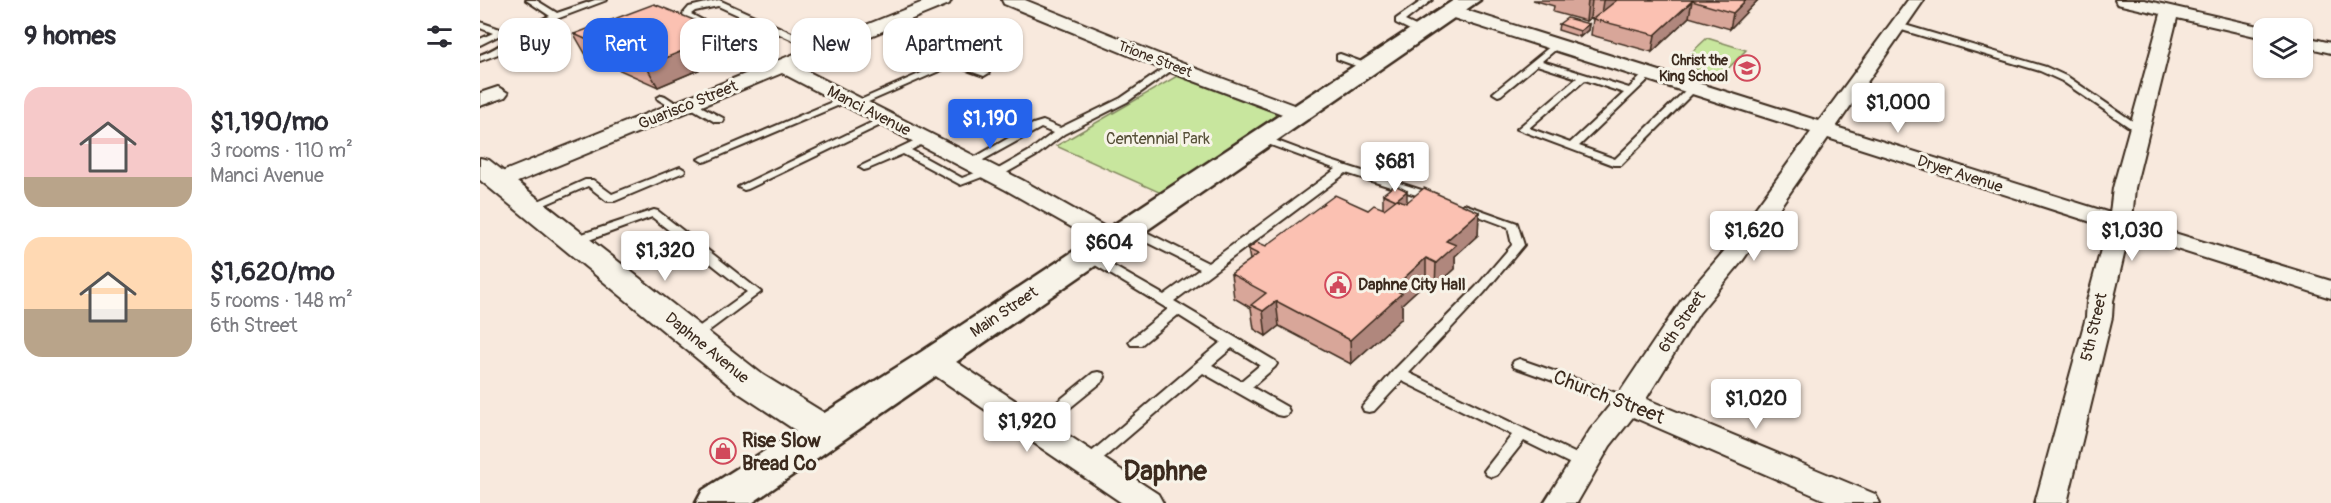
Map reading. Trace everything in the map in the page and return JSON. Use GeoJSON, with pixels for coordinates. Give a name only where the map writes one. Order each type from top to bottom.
{"type":"FeatureCollection","features":[{"type":"Feature","properties":{"kind":"main road","name":"Main Street"},"geometry":{"type":"LineString","coordinates":[[718,503],[934,361],[1261,138],[1300,114],[1353,62],[1421,32],[1450,4]]}},
{"type":"Feature","properties":{"kind":"street","name":"Guarisco Street"},"geometry":{"type":"LineString","coordinates":[[871,30],[943,0]]}},
{"type":"Feature","properties":{"kind":"street","name":"Trione Street"},"geometry":{"type":"LineString","coordinates":[[1010,0],[1172,66],[1300,114]]}},
{"type":"Feature","properties":{"kind":"street","name":"6th Street"},"geometry":{"type":"LineString","coordinates":[[1560,503],[1690,307],[1734,255],[1916,0]]}},
{"type":"Feature","properties":{"kind":"street"},"geometry":{"type":"LineString","coordinates":[[2123,0],[2178,9],[2253,30]]}},
{"type":"Feature","properties":{"kind":"street","name":"Dryer Avenue"},"geometry":{"type":"LineString","coordinates":[[1450,4],[1557,44],[2331,290]]}},
{"type":"Feature","properties":{"kind":"street","name":"5th Street"},"geometry":{"type":"LineString","coordinates":[[2051,503],[2120,223],[2124,188],[2139,129],[2178,9]]}},
{"type":"Feature","properties":{"kind":"street"},"geometry":{"type":"LineString","coordinates":[[2313,44],[2331,48]]}},
{"type":"Feature","properties":{"kind":"street","name":"Guarisco Street"},"geometry":{"type":"LineString","coordinates":[[490,174],[685,106],[791,63]]}},
{"type":"Feature","properties":{"kind":"street","name":"Manci Avenue"},"geometry":{"type":"LineString","coordinates":[[783,66],[984,170],[1110,243]]}},
{"type":"Feature","properties":{"kind":"street","name":"Daphne Avenue"},"geometry":{"type":"LineString","coordinates":[[490,174],[752,384],[826,432]]}},
{"type":"Feature","properties":{"kind":"street"},"geometry":{"type":"LineString","coordinates":[[934,361],[1147,503]]}},
{"type":"Feature","properties":{"kind":"street","name":"Church Street"},"geometry":{"type":"LineString","coordinates":[[1628,403],[1864,503]]}},
{"type":"Feature","properties":{"kind":"lane"},"geometry":{"type":"LineString","coordinates":[[530,0],[557,17]]}},
{"type":"Feature","properties":{"kind":"lane"},"geometry":{"type":"LineString","coordinates":[[480,58],[506,46],[536,24],[603,0]]}},
{"type":"Feature","properties":{"kind":"lane"},"geometry":{"type":"LineString","coordinates":[[783,66],[689,18],[687,14],[700,7],[719,3],[791,36]]}},
{"type":"Feature","properties":{"kind":"lane"},"geometry":{"type":"LineString","coordinates":[[480,25],[497,31],[498,34],[480,42]]}},
{"type":"Feature","properties":{"kind":"lane"},"geometry":{"type":"LineString","coordinates":[[1898,26],[2043,69],[2065,79],[2139,129]]}},
{"type":"Feature","properties":{"kind":"lane"},"geometry":{"type":"LineString","coordinates":[[1497,93],[1557,44]]}},
{"type":"Feature","properties":{"kind":"lane"},"geometry":{"type":"LineString","coordinates":[[1537,62],[1631,92]]}},
{"type":"Feature","properties":{"kind":"lane"},"geometry":{"type":"LineString","coordinates":[[703,159],[953,63],[984,73]]}},
{"type":"Feature","properties":{"kind":"lane"},"geometry":{"type":"LineString","coordinates":[[903,150],[961,182],[984,170],[1032,154],[1060,132],[1124,100],[1172,66]]}},
{"type":"Feature","properties":{"kind":"lane"},"geometry":{"type":"LineString","coordinates":[[1572,147],[1650,73]]}},
{"type":"Feature","properties":{"kind":"lane"},"geometry":{"type":"LineString","coordinates":[[1583,76],[1522,129],[1617,163],[1694,87]]}},
{"type":"Feature","properties":{"kind":"lane"},"geometry":{"type":"LineString","coordinates":[[662,98],[719,120]]}},
{"type":"Feature","properties":{"kind":"lane"},"geometry":{"type":"LineString","coordinates":[[744,187],[885,119]]}},
{"type":"Feature","properties":{"kind":"lane"},"geometry":{"type":"LineString","coordinates":[[984,170],[1036,126],[1043,124],[1060,132]]}},
{"type":"Feature","properties":{"kind":"lane"},"geometry":{"type":"LineString","coordinates":[[1261,138],[1344,169],[1513,225],[1518,245],[1480,290],[1369,407]]}},
{"type":"Feature","properties":{"kind":"lane"},"geometry":{"type":"LineString","coordinates":[[864,167],[924,139]]}},
{"type":"Feature","properties":{"kind":"lane"},"geometry":{"type":"LineString","coordinates":[[1166,300],[1344,169]]}},
{"type":"Feature","properties":{"kind":"lane"},"geometry":{"type":"LineString","coordinates":[[531,207],[589,182],[611,199],[680,170]]}},
{"type":"Feature","properties":{"kind":"lane"},"geometry":{"type":"LineString","coordinates":[[574,242],[654,213],[755,292],[693,336]]}},
{"type":"Feature","properties":{"kind":"lane"},"geometry":{"type":"LineString","coordinates":[[1110,243],[1208,268]]}},
{"type":"Feature","properties":{"kind":"lane"},"geometry":{"type":"LineString","coordinates":[[1110,243],[1166,300],[1230,342],[1270,364],[1242,388]]}},
{"type":"Feature","properties":{"kind":"lane"},"geometry":{"type":"LineString","coordinates":[[1136,342],[1178,308]]}},
{"type":"Feature","properties":{"kind":"lane"},"geometry":{"type":"LineString","coordinates":[[1087,464],[1230,342]]}},
{"type":"Feature","properties":{"kind":"lane","name":"Church Street"},"geometry":{"type":"LineString","coordinates":[[1519,364],[1628,403]]}},
{"type":"Feature","properties":{"kind":"lane"},"geometry":{"type":"LineString","coordinates":[[1202,366],[1282,411]]}},
{"type":"Feature","properties":{"kind":"lane"},"geometry":{"type":"LineString","coordinates":[[1400,374],[1584,464]]}},
{"type":"Feature","properties":{"kind":"lane"},"geometry":{"type":"LineString","coordinates":[[1034,429],[1098,377]]}},
{"type":"Feature","properties":{"kind":"lane"},"geometry":{"type":"LineString","coordinates":[[1492,471],[1522,433]]}},
{"type":"Feature","properties":{"kind":"green space"},"geometry":{"type":"Polygon","coordinates":[[[1707,38],[1746,50],[1720,77],[1679,64],[1707,38]]]}},
{"type":"Feature","properties":{"kind":"green space","name":"Centennial Park"},"geometry":{"type":"Polygon","coordinates":[[[1177,76],[1278,114],[1161,193],[1056,146],[1177,76]]]}},
{"type":"Feature","properties":{"kind":"building"},"geometry":{"type":"Polygon","coordinates":[[[1617,0],[1746,0],[1733,13],[1692,1],[1655,35],[1593,19],[1617,0]]]}},
{"type":"Feature","properties":{"kind":"building"},"geometry":{"type":"Polygon","coordinates":[[[654,4],[689,18],[680,18],[680,52],[668,57],[668,18],[617,18],[654,4]]]}},
{"type":"Feature","properties":{"kind":"building"},"geometry":{"type":"Polygon","coordinates":[[[1567,18],[1589,24],[1580,31],[1559,24],[1567,18]]]}},
{"type":"Feature","properties":{"kind":"building"},"geometry":{"type":"Polygon","coordinates":[[[583,31],[583,38],[574,34],[583,31]]]}},
{"type":"Feature","properties":{"kind":"building"},"geometry":{"type":"Polygon","coordinates":[[[1395,185],[1407,191],[1396,200],[1383,194],[1395,185]]]}},
{"type":"Feature","properties":{"kind":"building","name":"Daphne City Hall"},"geometry":{"type":"Polygon","coordinates":[[[1424,188],[1479,212],[1446,241],[1456,245],[1436,263],[1426,258],[1392,289],[1402,293],[1350,340],[1276,301],[1263,311],[1251,305],[1266,293],[1231,274],[1258,254],[1248,249],[1257,242],[1266,246],[1335,195],[1368,210],[1374,205],[1384,209],[1397,199],[1406,203],[1424,188]]]}},
{"type":"Feature","properties":{"kind":"place","name":"Christ the King School"},"geometry":{"type":"Point","coordinates":[1747,68]}},
{"type":"Feature","properties":{"kind":"place","name":"Daphne City Hall"},"geometry":{"type":"Point","coordinates":[1338,285]}},
{"type":"Feature","properties":{"kind":"place","name":"Rise Slow Bread Co"},"geometry":{"type":"Point","coordinates":[723,451]}},
{"type":"Feature","properties":{"kind":"district","name":"Daphne"},"geometry":{"type":"Point","coordinates":[1165,471]}}]}
